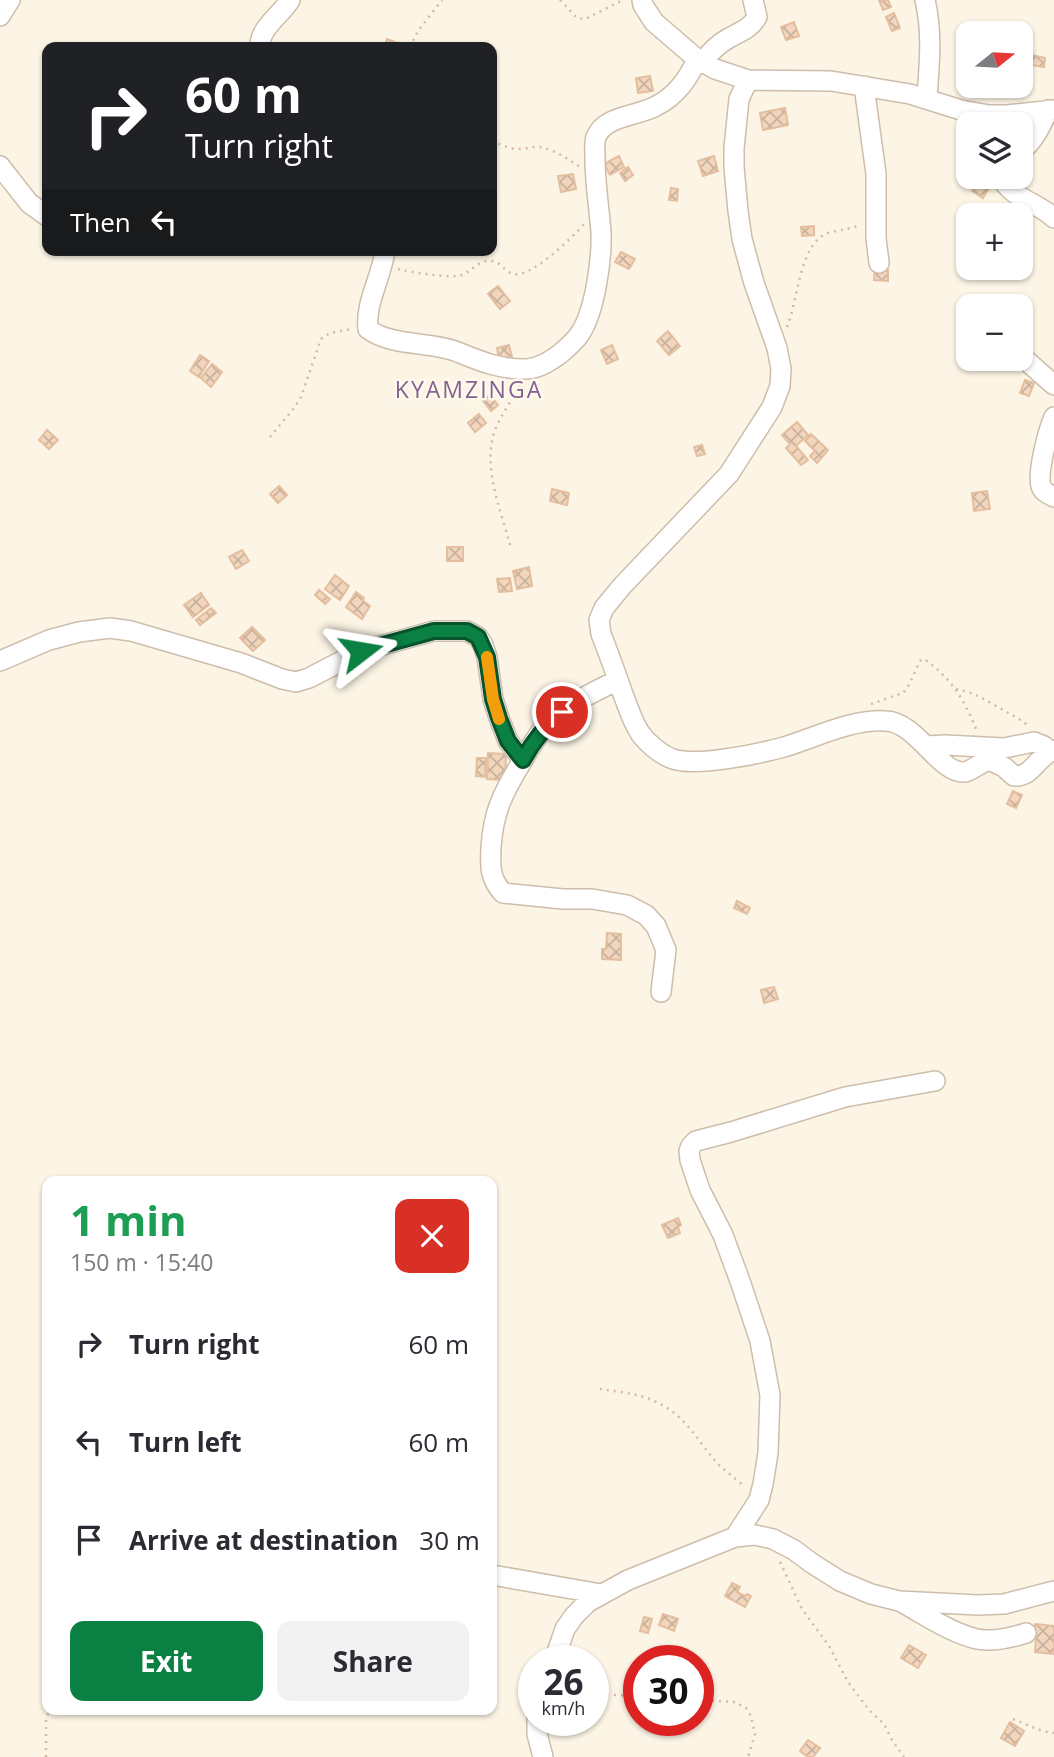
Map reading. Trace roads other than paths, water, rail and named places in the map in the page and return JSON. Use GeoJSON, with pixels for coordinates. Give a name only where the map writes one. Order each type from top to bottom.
{"type":"FeatureCollection","features":[{"type":"Feature","properties":{"kind":"street"},"geometry":{"type":"LineString","coordinates":[[0,16],[10,0]]}},
{"type":"Feature","properties":{"kind":"street"},"geometry":{"type":"LineString","coordinates":[[259,42],[262,33],[290,0]]}},
{"type":"Feature","properties":{"kind":"street"},"geometry":{"type":"LineString","coordinates":[[642,0],[654,22],[700,60],[715,69],[748,80],[831,81],[910,94],[961,110],[989,115],[1029,114],[1052,109]]}},
{"type":"Feature","properties":{"kind":"street"},"geometry":{"type":"LineString","coordinates":[[385,257],[367,318],[368,330],[374,334],[395,340],[445,347],[499,367],[527,369],[551,361],[580,334],[589,316],[595,288],[601,232],[595,171],[596,138],[600,131],[617,120],[663,101],[679,89],[700,60],[753,24],[757,17],[753,0]]}},
{"type":"Feature","properties":{"kind":"street"},"geometry":{"type":"LineString","coordinates":[[925,0],[931,44],[926,99]]}},
{"type":"Feature","properties":{"kind":"street"},"geometry":{"type":"LineString","coordinates":[[748,80],[739,99],[734,148],[738,211],[754,283],[777,348],[781,369],[780,386],[772,407],[729,474],[604,608],[599,620],[601,634],[631,716],[641,735],[673,759],[726,759],[782,747],[860,723],[891,721],[913,733],[943,762],[958,771],[966,772],[989,760],[1018,777],[1028,772],[1047,748],[1034,742],[1003,748],[927,746]]}},
{"type":"Feature","properties":{"kind":"street"},"geometry":{"type":"LineString","coordinates":[[864,86],[876,174],[879,263]]}},
{"type":"Feature","properties":{"kind":"street"},"geometry":{"type":"LineString","coordinates":[[1033,138],[1052,109]]}},
{"type":"Feature","properties":{"kind":"street"},"geometry":{"type":"LineString","coordinates":[[0,166],[29,203],[42,212]]}},
{"type":"Feature","properties":{"kind":"street"},"geometry":{"type":"LineString","coordinates":[[1010,189],[1054,218]]}},
{"type":"Feature","properties":{"kind":"street"},"geometry":{"type":"LineString","coordinates":[[1033,366],[1054,385]]}},
{"type":"Feature","properties":{"kind":"street"},"geometry":{"type":"LineString","coordinates":[[1054,417],[1045,444],[1040,481],[1044,491],[1054,496]]}},
{"type":"Feature","properties":{"kind":"street"},"geometry":{"type":"LineString","coordinates":[[0,661],[50,640],[79,632],[110,628],[131,631],[296,682],[361,651],[434,631],[467,631],[478,637],[482,645],[487,657],[493,699],[499,718],[508,741],[523,760]]}},
{"type":"Feature","properties":{"kind":"street"},"geometry":{"type":"LineString","coordinates":[[618,680],[577,700],[547,724],[532,743],[508,783],[494,818],[490,866],[495,885],[503,893],[563,900],[592,899],[627,905],[646,915],[656,926],[666,950],[661,992]]}},
{"type":"Feature","properties":{"kind":"street"},"geometry":{"type":"LineString","coordinates":[[736,1537],[758,1500],[768,1453],[770,1395],[760,1341],[723,1235],[700,1190],[690,1160],[691,1146],[696,1141],[845,1097],[935,1081]]}},
{"type":"Feature","properties":{"kind":"street"},"geometry":{"type":"LineString","coordinates":[[560,1645],[569,1622],[588,1602],[601,1594],[736,1537],[755,1535],[773,1539],[840,1581],[871,1594],[899,1601],[1004,1604],[1054,1591]]}},
{"type":"Feature","properties":{"kind":"street"},"geometry":{"type":"LineString","coordinates":[[497,1576],[601,1594]]}},
{"type":"Feature","properties":{"kind":"street"},"geometry":{"type":"LineString","coordinates":[[899,1601],[957,1632],[977,1639],[994,1640],[1026,1633]]}},
{"type":"Feature","properties":{"kind":"street"},"geometry":{"type":"LineString","coordinates":[[538,1736],[543,1757]]}},
{"type":"Feature","properties":{"kind":"district","name":"KYAMZINGA"},"geometry":{"type":"Point","coordinates":[469,389]}}]}
